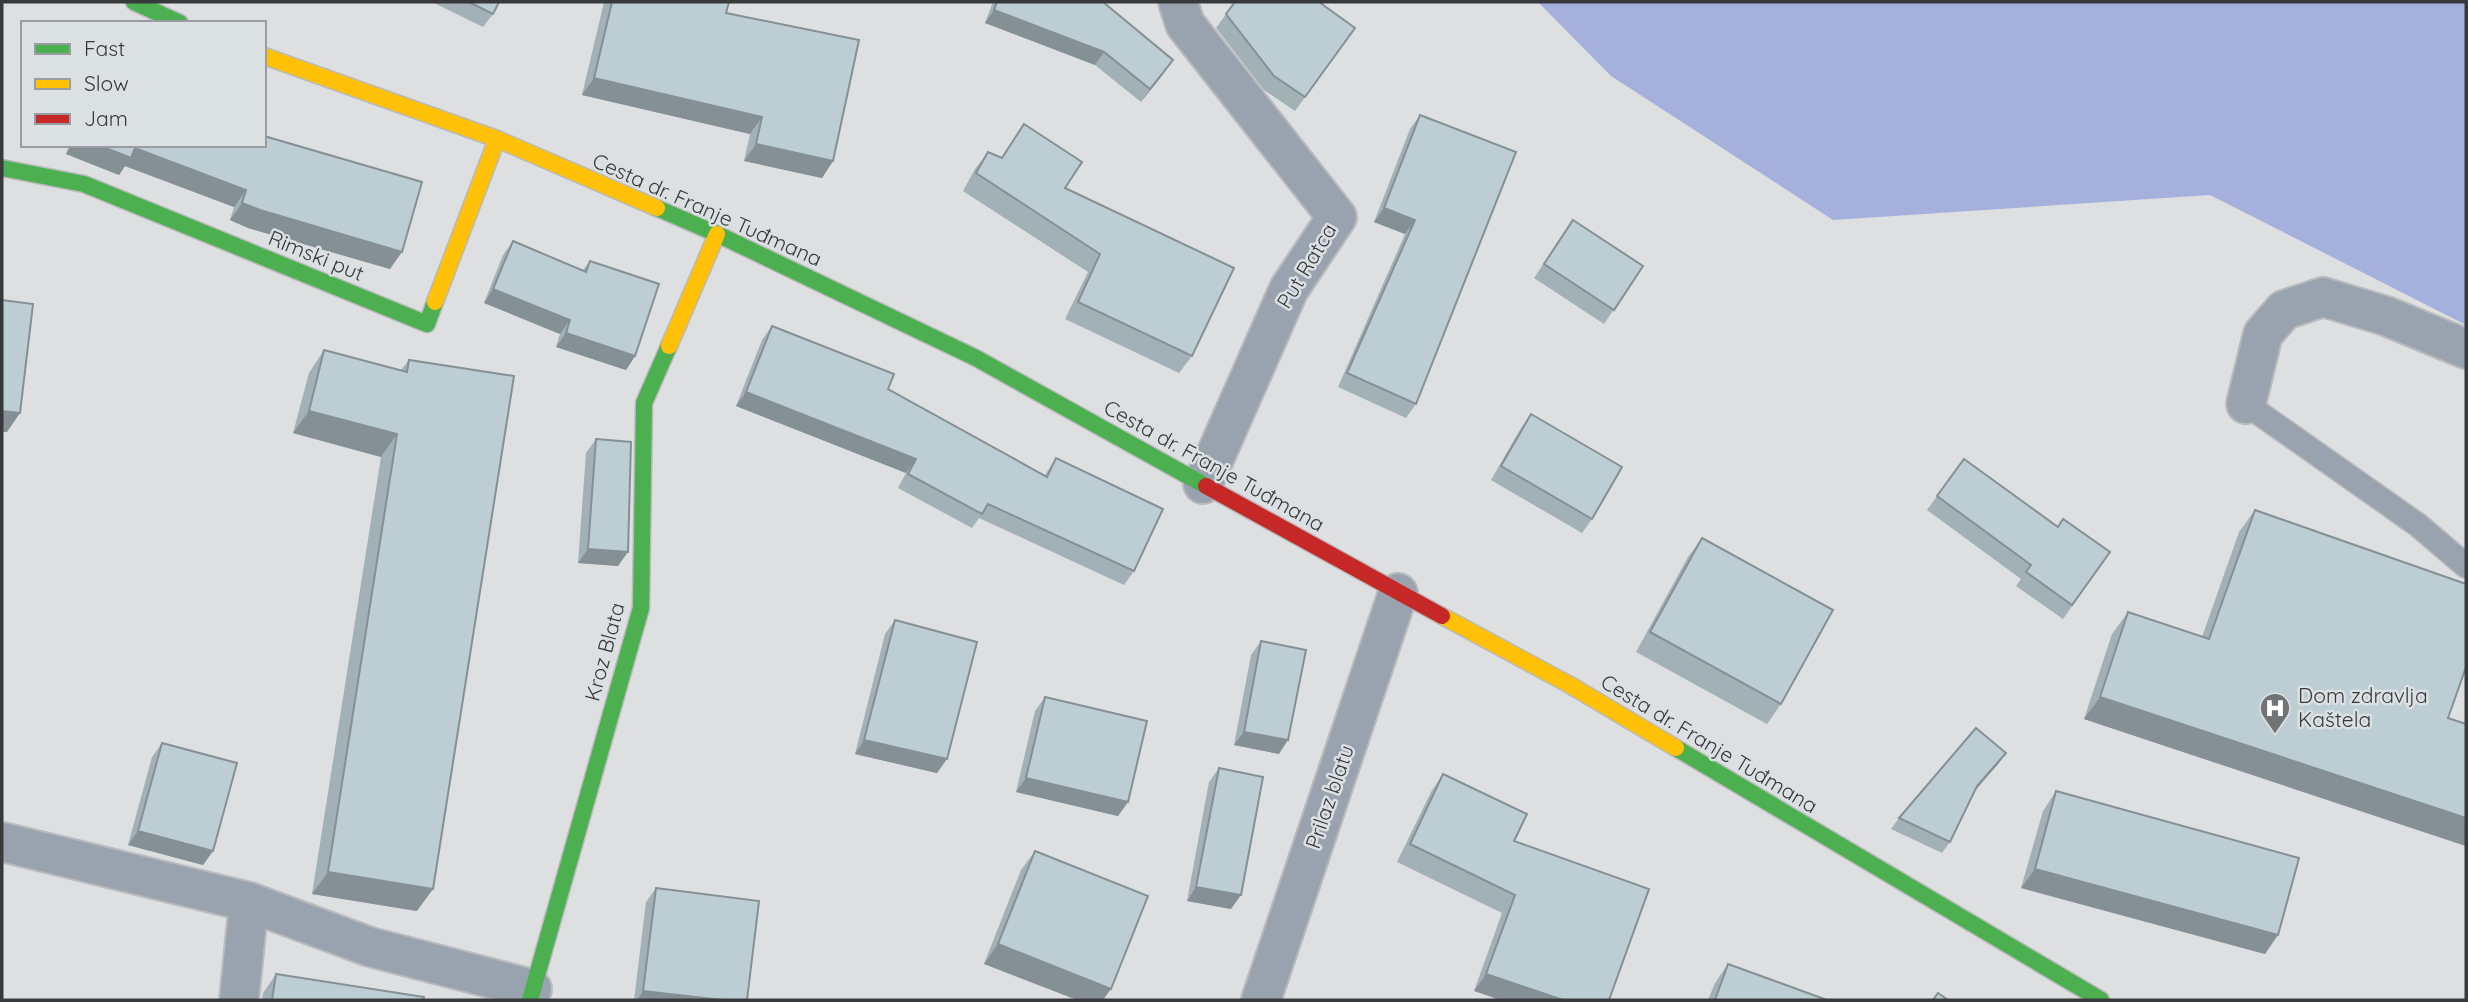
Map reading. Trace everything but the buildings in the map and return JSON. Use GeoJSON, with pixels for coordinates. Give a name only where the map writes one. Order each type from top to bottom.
{"type":"FeatureCollection","features":[{"type":"Feature","properties":{"kind":"main road"},"geometry":{"type":"LineString","coordinates":[[134,2],[176,21]]}},
{"type":"Feature","properties":{"kind":"main road","name":"Cesta dr. Franje Tuđmana"},"geometry":{"type":"LineString","coordinates":[[266,57],[497,139],[717,234],[976,358],[1398,593],[1570,685],[2101,1000]]}},
{"type":"Feature","properties":{"kind":"main road","name":"Rimski put"},"geometry":{"type":"LineString","coordinates":[[2,168],[84,184],[427,324],[497,139]]}},
{"type":"Feature","properties":{"kind":"main road","name":"Kroz Blata"},"geometry":{"type":"LineString","coordinates":[[531,995],[641,608],[644,403],[717,234]]}},
{"type":"Feature","properties":{"kind":"street","name":"Put Ratca"},"geometry":{"type":"LineString","coordinates":[[1178,2],[1185,24],[1337,217],[1289,289],[1203,484]]}},
{"type":"Feature","properties":{"kind":"street"},"geometry":{"type":"LineString","coordinates":[[2246,404],[2263,334],[2284,310],[2323,297],[2386,316],[2466,349]]}},
{"type":"Feature","properties":{"kind":"street","name":"Prilaz blatu"},"geometry":{"type":"LineString","coordinates":[[1261,1000],[1398,593]]}},
{"type":"Feature","properties":{"kind":"street"},"geometry":{"type":"LineString","coordinates":[[2,842],[249,902],[370,947],[531,995]]}},
{"type":"Feature","properties":{"kind":"street"},"geometry":{"type":"LineString","coordinates":[[239,1000],[249,902]]}},
{"type":"Feature","properties":{"kind":"lane"},"geometry":{"type":"LineString","coordinates":[[2246,404],[2418,525],[2466,566]]}},
{"type":"Feature","properties":{"kind":"water"},"geometry":{"type":"Polygon","coordinates":[[[1538,2],[2466,2],[2466,325],[2210,195],[1833,220],[1611,76],[1538,2]]]}},
{"type":"Feature","properties":{"kind":"traffic: fast"},"geometry":{"type":"LineString","coordinates":[[134,2],[176,21]]}},
{"type":"Feature","properties":{"kind":"traffic: fast"},"geometry":{"type":"LineString","coordinates":[[2,168],[84,184],[427,324],[435,302]]}},
{"type":"Feature","properties":{"kind":"traffic: fast"},"geometry":{"type":"LineString","coordinates":[[657,208],[976,358],[1206,486]]}},
{"type":"Feature","properties":{"kind":"traffic: fast"},"geometry":{"type":"LineString","coordinates":[[530,1000],[641,608],[644,403],[669,346]]}},
{"type":"Feature","properties":{"kind":"traffic: fast"},"geometry":{"type":"LineString","coordinates":[[1676,748],[2101,1000]]}},
{"type":"Feature","properties":{"kind":"traffic: slow"},"geometry":{"type":"LineString","coordinates":[[266,57],[497,139],[657,208]]}},
{"type":"Feature","properties":{"kind":"traffic: slow"},"geometry":{"type":"LineString","coordinates":[[435,302],[497,139]]}},
{"type":"Feature","properties":{"kind":"traffic: slow"},"geometry":{"type":"LineString","coordinates":[[669,346],[717,234]]}},
{"type":"Feature","properties":{"kind":"traffic: slow"},"geometry":{"type":"LineString","coordinates":[[1442,616],[1570,685],[1676,748]]}},
{"type":"Feature","properties":{"kind":"traffic: jam"},"geometry":{"type":"LineString","coordinates":[[1206,486],[1442,616]]}},
{"type":"Feature","properties":{"kind":"place","name":"Dom zdravlja Kaštela"},"geometry":{"type":"Point","coordinates":[2275,735]}}]}
